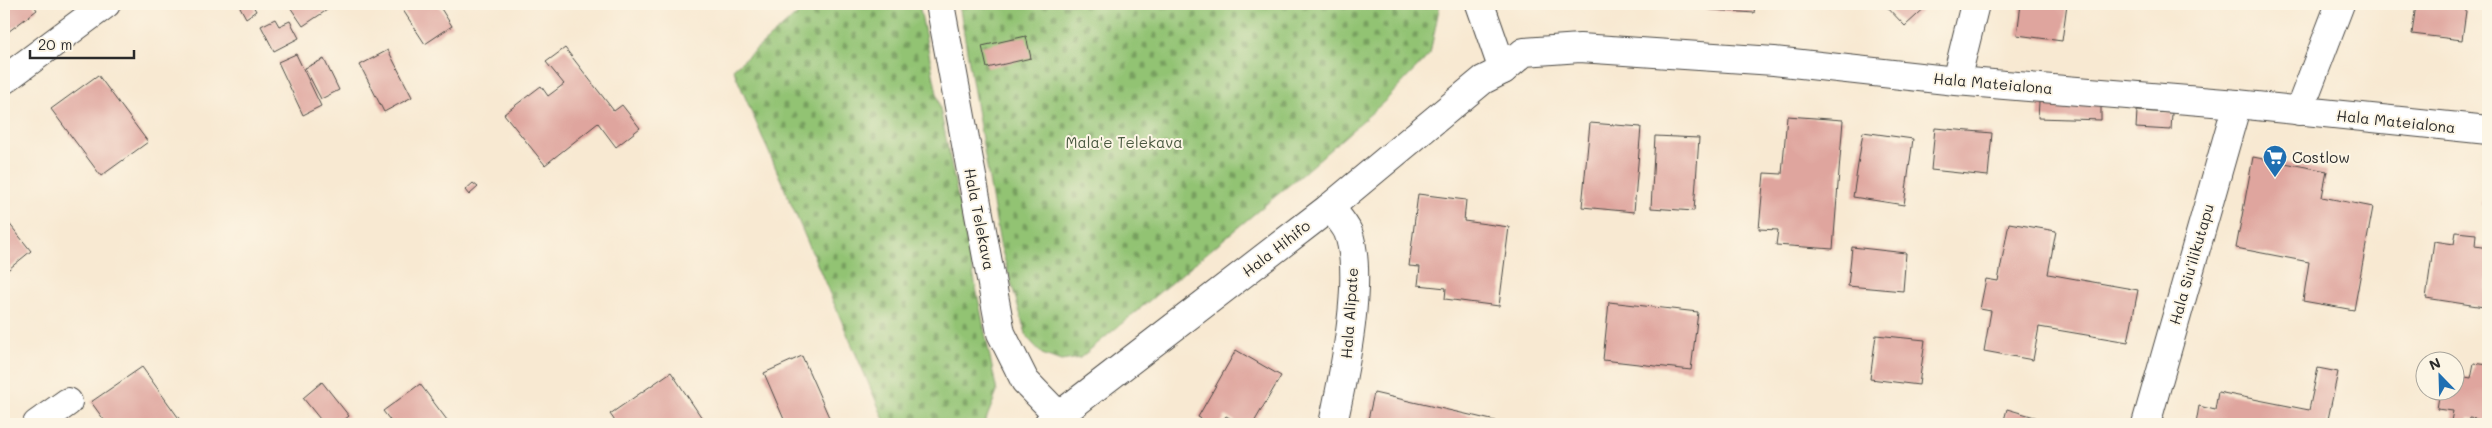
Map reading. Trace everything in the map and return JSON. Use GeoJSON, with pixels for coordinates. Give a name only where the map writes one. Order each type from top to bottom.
{"type":"FeatureCollection","features":[{"type":"Feature","properties":{"kind":"main road"},"geometry":{"type":"LineString","coordinates":[[4,80],[106,4]]}},
{"type":"Feature","properties":{"kind":"main road","name":"Hala Telekava"},"geometry":{"type":"LineString","coordinates":[[940,4],[1001,334],[1025,381],[1053,420]]}},
{"type":"Feature","properties":{"kind":"main road"},"geometry":{"type":"LineString","coordinates":[[1480,4],[1503,70]]}},
{"type":"Feature","properties":{"kind":"main road"},"geometry":{"type":"LineString","coordinates":[[1956,81],[1976,4]]}},
{"type":"Feature","properties":{"kind":"main road"},"geometry":{"type":"LineString","coordinates":[[2299,111],[2340,4]]}},
{"type":"Feature","properties":{"kind":"main road","name":"Hala Mateialona"},"geometry":{"type":"LineString","coordinates":[[1503,70],[1524,52],[1580,48],[1774,61],[1956,81],[2237,104],[2488,130]]}},
{"type":"Feature","properties":{"kind":"main road","name":"Hala Hihifo"},"geometry":{"type":"LineString","coordinates":[[1053,420],[1330,207],[1483,80],[1503,70]]}},
{"type":"Feature","properties":{"kind":"main road","name":"Hala Siu'ilikutapu"},"geometry":{"type":"LineString","coordinates":[[2146,424],[2237,104]]}},
{"type":"Feature","properties":{"kind":"main road","name":"Hala Alipate"},"geometry":{"type":"LineString","coordinates":[[1330,207],[1348,231],[1354,272],[1346,364],[1333,424]]}},
{"type":"Feature","properties":{"kind":"main road"},"geometry":{"type":"LineString","coordinates":[[37,424],[68,402]]}},
{"type":"Feature","properties":{"kind":"green space"},"geometry":{"type":"Polygon","coordinates":[[[809,4],[919,4],[997,392],[985,422],[981,424],[886,424],[733,69],[809,4]]]}},
{"type":"Feature","properties":{"kind":"green space","name":"Mala'e Telekava"},"geometry":{"type":"Polygon","coordinates":[[[959,4],[1440,4],[1430,54],[1385,101],[1300,176],[1080,358],[1061,361],[1042,354],[1027,337],[1000,244],[959,4]]]}},
{"type":"Feature","properties":{"kind":"building"},"geometry":{"type":"Polygon","coordinates":[[[4,4],[33,4],[37,10],[4,35],[4,4]]]}},
{"type":"Feature","properties":{"kind":"building"},"geometry":{"type":"Polygon","coordinates":[[[245,4],[252,4],[256,11],[246,18],[240,7],[245,4]]]}},
{"type":"Feature","properties":{"kind":"building"},"geometry":{"type":"Polygon","coordinates":[[[288,4],[336,4],[303,26],[288,4]]]}},
{"type":"Feature","properties":{"kind":"building"},"geometry":{"type":"Polygon","coordinates":[[[399,4],[438,4],[452,26],[425,44],[399,4]]]}},
{"type":"Feature","properties":{"kind":"building"},"geometry":{"type":"Polygon","coordinates":[[[1689,4],[1755,4],[1754,13],[1688,8],[1689,4]]]}},
{"type":"Feature","properties":{"kind":"building"},"geometry":{"type":"Polygon","coordinates":[[[1884,4],[1929,4],[1905,26],[1884,4]]]}},
{"type":"Feature","properties":{"kind":"building"},"geometry":{"type":"Polygon","coordinates":[[[2021,4],[2067,4],[2062,41],[2017,35],[2021,4]]]}},
{"type":"Feature","properties":{"kind":"building"},"geometry":{"type":"Polygon","coordinates":[[[2416,4],[2467,4],[2462,40],[2412,34],[2416,4]]]}},
{"type":"Feature","properties":{"kind":"building"},"geometry":{"type":"Polygon","coordinates":[[[275,19],[279,26],[290,21],[299,38],[274,51],[261,26],[275,19]]]}},
{"type":"Feature","properties":{"kind":"building"},"geometry":{"type":"Polygon","coordinates":[[[1026,36],[1031,58],[987,68],[982,46],[1026,36]]]}},
{"type":"Feature","properties":{"kind":"building"},"geometry":{"type":"Polygon","coordinates":[[[565,48],[614,111],[622,105],[640,128],[616,147],[598,123],[545,165],[504,114],[541,86],[548,96],[564,84],[546,62],[565,48]]]}},
{"type":"Feature","properties":{"kind":"building"},"geometry":{"type":"Polygon","coordinates":[[[388,50],[412,97],[384,112],[360,65],[388,50]]]}},
{"type":"Feature","properties":{"kind":"building"},"geometry":{"type":"Polygon","coordinates":[[[296,54],[321,106],[303,115],[278,62],[296,54]]]}},
{"type":"Feature","properties":{"kind":"building"},"geometry":{"type":"Polygon","coordinates":[[[324,59],[339,90],[321,99],[305,68],[324,59]]]}},
{"type":"Feature","properties":{"kind":"building"},"geometry":{"type":"Polygon","coordinates":[[[98,75],[148,142],[101,176],[51,109],[98,75]]]}},
{"type":"Feature","properties":{"kind":"building"},"geometry":{"type":"Polygon","coordinates":[[[2039,102],[2101,104],[2101,120],[2038,118],[2039,102]]]}},
{"type":"Feature","properties":{"kind":"building"},"geometry":{"type":"Polygon","coordinates":[[[2137,111],[2172,113],[2171,130],[2136,128],[2137,111]]]}},
{"type":"Feature","properties":{"kind":"building"},"geometry":{"type":"Polygon","coordinates":[[[1787,116],[1843,120],[1833,249],[1776,245],[1778,230],[1759,229],[1764,173],[1782,174],[1787,116]]]}},
{"type":"Feature","properties":{"kind":"building"},"geometry":{"type":"Polygon","coordinates":[[[1590,123],[1641,127],[1634,212],[1582,207],[1590,123]]]}},
{"type":"Feature","properties":{"kind":"building"},"geometry":{"type":"Polygon","coordinates":[[[1935,128],[1992,133],[1988,176],[1931,170],[1935,128]]]}},
{"type":"Feature","properties":{"kind":"building"},"geometry":{"type":"Polygon","coordinates":[[[1863,132],[1913,139],[1904,205],[1853,197],[1863,132]]]}},
{"type":"Feature","properties":{"kind":"building"},"geometry":{"type":"Polygon","coordinates":[[[1655,136],[1699,138],[1694,211],[1651,208],[1655,136]]]}},
{"type":"Feature","properties":{"kind":"building"},"geometry":{"type":"Polygon","coordinates":[[[2253,157],[2327,171],[2322,197],[2373,207],[2354,310],[2303,301],[2309,262],[2236,248],[2253,157]]]}},
{"type":"Feature","properties":{"kind":"building"},"geometry":{"type":"Polygon","coordinates":[[[2486,174],[2488,175],[2488,205],[2482,205],[2486,174]]]}},
{"type":"Feature","properties":{"kind":"building"},"geometry":{"type":"Polygon","coordinates":[[[473,183],[478,187],[469,195],[465,190],[473,183]]]}},
{"type":"Feature","properties":{"kind":"building"},"geometry":{"type":"Polygon","coordinates":[[[1418,194],[1466,200],[1464,221],[1509,227],[1499,306],[1445,299],[1446,288],[1418,285],[1420,267],[1409,266],[1418,194]]]}},
{"type":"Feature","properties":{"kind":"building"},"geometry":{"type":"Polygon","coordinates":[[[4,217],[31,251],[4,273],[4,217]]]}},
{"type":"Feature","properties":{"kind":"building"},"geometry":{"type":"Polygon","coordinates":[[[2009,223],[2056,231],[2048,274],[2138,290],[2128,342],[2039,327],[2033,360],[1984,351],[1991,311],[1980,309],[1986,279],[1998,281],[2009,223]]]}},
{"type":"Feature","properties":{"kind":"building"},"geometry":{"type":"Polygon","coordinates":[[[2456,232],[2476,234],[2475,246],[2488,248],[2488,276],[2484,307],[2426,298],[2434,241],[2454,244],[2456,232]]]}},
{"type":"Feature","properties":{"kind":"building"},"geometry":{"type":"Polygon","coordinates":[[[1852,247],[1906,253],[1903,291],[1848,286],[1852,247]]]}},
{"type":"Feature","properties":{"kind":"building"},"geometry":{"type":"Polygon","coordinates":[[[1609,302],[1698,312],[1691,370],[1603,360],[1609,302]]]}},
{"type":"Feature","properties":{"kind":"building"},"geometry":{"type":"Polygon","coordinates":[[[1876,335],[1925,340],[1919,385],[1870,379],[1876,335]]]}},
{"type":"Feature","properties":{"kind":"building"},"geometry":{"type":"Polygon","coordinates":[[[1236,350],[1281,376],[1253,424],[1241,424],[1226,416],[1220,424],[1211,424],[1198,417],[1236,350]]]}},
{"type":"Feature","properties":{"kind":"building"},"geometry":{"type":"Polygon","coordinates":[[[802,356],[832,424],[786,424],[764,373],[802,356]]]}},
{"type":"Feature","properties":{"kind":"building"},"geometry":{"type":"Polygon","coordinates":[[[2474,363],[2488,365],[2488,421],[2469,418],[2468,424],[2451,421],[2453,411],[2437,409],[2438,400],[2464,400],[2464,377],[2471,378],[2474,363]]]}},
{"type":"Feature","properties":{"kind":"building"},"geometry":{"type":"Polygon","coordinates":[[[142,367],[183,424],[107,424],[91,402],[142,367]]]}},
{"type":"Feature","properties":{"kind":"building"},"geometry":{"type":"Polygon","coordinates":[[[2318,368],[2338,372],[2327,424],[2196,424],[2199,406],[2215,410],[2218,392],[2309,410],[2318,368]]]}},
{"type":"Feature","properties":{"kind":"building"},"geometry":{"type":"Polygon","coordinates":[[[671,372],[706,424],[617,424],[610,414],[671,372]]]}},
{"type":"Feature","properties":{"kind":"building"},"geometry":{"type":"Polygon","coordinates":[[[322,382],[349,416],[339,424],[324,424],[303,398],[322,382]]]}},
{"type":"Feature","properties":{"kind":"building"},"geometry":{"type":"Polygon","coordinates":[[[420,384],[450,424],[393,424],[383,411],[420,384]]]}},
{"type":"Feature","properties":{"kind":"building"},"geometry":{"type":"Polygon","coordinates":[[[1374,393],[1496,421],[1495,424],[1367,424],[1374,393]]]}},
{"type":"Feature","properties":{"kind":"building"},"geometry":{"type":"Polygon","coordinates":[[[2007,409],[2059,424],[2003,424],[2007,409]]]}},
{"type":"Feature","properties":{"kind":"place","name":"Costlow"},"geometry":{"type":"Point","coordinates":[2275,178]}}]}
